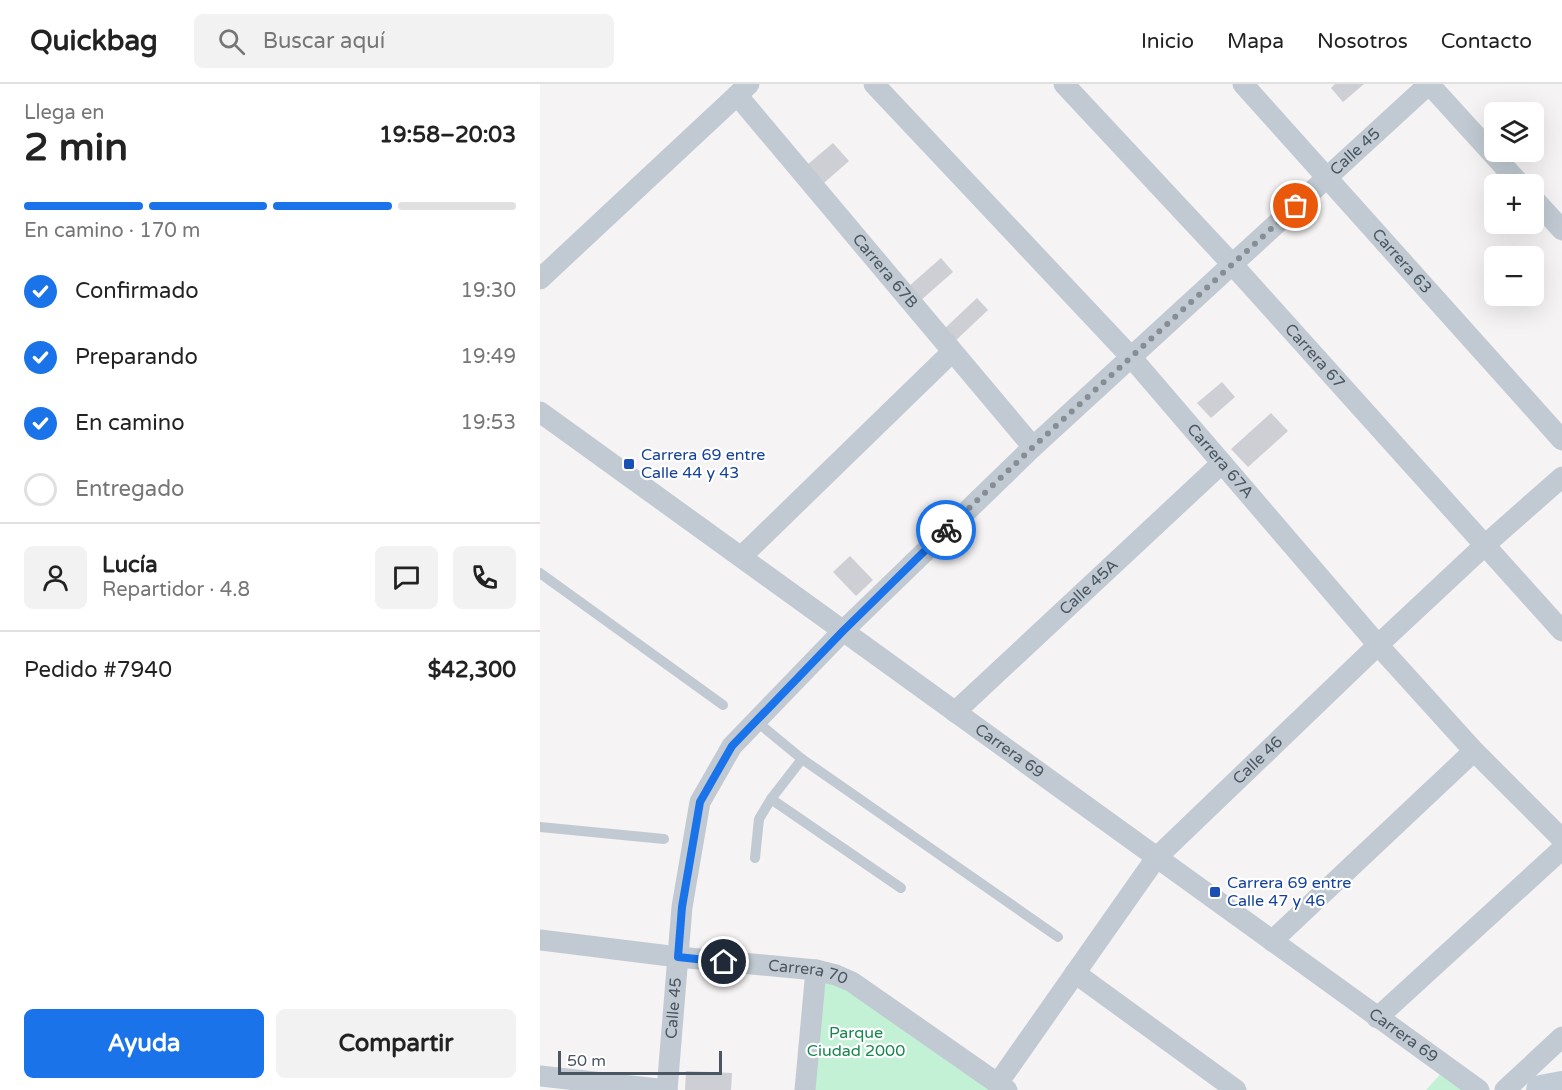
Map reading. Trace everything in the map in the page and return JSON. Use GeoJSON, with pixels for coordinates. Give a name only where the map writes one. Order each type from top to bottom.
{"type":"FeatureCollection","features":[{"type":"Feature","properties":{"kind":"main road"},"geometry":{"type":"LineString","coordinates":[[1541,1090],[1562,1086]]}},
{"type":"Feature","properties":{"kind":"street","name":"Carrera 67A"},"geometry":{"type":"LineString","coordinates":[[874,84],[1131,357],[1378,645],[1474,751],[1562,839]]}},
{"type":"Feature","properties":{"kind":"street","name":"Carrera 67"},"geometry":{"type":"LineString","coordinates":[[1065,84],[1232,264],[1562,631]]}},
{"type":"Feature","properties":{"kind":"street","name":"Carrera 63"},"geometry":{"type":"LineString","coordinates":[[1243,84],[1562,440]]}},
{"type":"Feature","properties":{"kind":"street","name":"Calle 45"},"geometry":{"type":"LineString","coordinates":[[667,1090],[682,907],[700,802],[732,746],[843,631],[1033,447],[1429,84]]}},
{"type":"Feature","properties":{"kind":"street"},"geometry":{"type":"LineString","coordinates":[[1429,84],[1511,174]]}},
{"type":"Feature","properties":{"kind":"street"},"geometry":{"type":"LineString","coordinates":[[540,279],[743,90]]}},
{"type":"Feature","properties":{"kind":"street","name":"Carrera 67B"},"geometry":{"type":"LineString","coordinates":[[743,90],[952,352],[1033,447]]}},
{"type":"Feature","properties":{"kind":"street"},"geometry":{"type":"LineString","coordinates":[[1544,210],[1562,230]]}},
{"type":"Feature","properties":{"kind":"street"},"geometry":{"type":"LineString","coordinates":[[741,557],[952,352]]}},
{"type":"Feature","properties":{"kind":"street","name":"Carrera 69"},"geometry":{"type":"LineString","coordinates":[[540,412],[1479,1090]]}},
{"type":"Feature","properties":{"kind":"street","name":"Calle 45A"},"geometry":{"type":"LineString","coordinates":[[955,712],[1222,463]]}},
{"type":"Feature","properties":{"kind":"street","name":"Calle 46"},"geometry":{"type":"LineString","coordinates":[[1003,1087],[1075,973],[1156,858],[1378,645],[1562,477]]}},
{"type":"Feature","properties":{"kind":"street"},"geometry":{"type":"LineString","coordinates":[[1272,941],[1474,751]]}},
{"type":"Feature","properties":{"kind":"street"},"geometry":{"type":"LineString","coordinates":[[1377,1018],[1562,849]]}},
{"type":"Feature","properties":{"kind":"street","name":"Carrera 70"},"geometry":{"type":"LineString","coordinates":[[540,940],[678,957],[816,970],[836,975],[852,982],[1003,1087]]}},
{"type":"Feature","properties":{"kind":"street"},"geometry":{"type":"LineString","coordinates":[[805,1090],[816,970]]}},
{"type":"Feature","properties":{"kind":"street"},"geometry":{"type":"LineString","coordinates":[[1075,973],[1236,1090]]}},
{"type":"Feature","properties":{"kind":"street"},"geometry":{"type":"LineString","coordinates":[[1504,1090],[1562,1037]]}},
{"type":"Feature","properties":{"kind":"street"},"geometry":{"type":"LineString","coordinates":[[540,1076],[667,1090]]}},
{"type":"Feature","properties":{"kind":"lane"},"geometry":{"type":"LineString","coordinates":[[540,573],[723,705]]}},
{"type":"Feature","properties":{"kind":"lane"},"geometry":{"type":"LineString","coordinates":[[756,721],[802,759],[1058,938]]}},
{"type":"Feature","properties":{"kind":"lane"},"geometry":{"type":"LineString","coordinates":[[755,858],[759,819],[771,799],[802,759]]}},
{"type":"Feature","properties":{"kind":"lane"},"geometry":{"type":"LineString","coordinates":[[771,799],[901,888]]}},
{"type":"Feature","properties":{"kind":"lane"},"geometry":{"type":"LineString","coordinates":[[540,827],[664,839]]}},
{"type":"Feature","properties":{"kind":"green space","name":"Parque Ciudad 2000"},"geometry":{"type":"Polygon","coordinates":[[[816,970],[1007,1090],[805,1090],[816,970]]]}},
{"type":"Feature","properties":{"kind":"green space"},"geometry":{"type":"Polygon","coordinates":[[[1447,1067],[1479,1090],[1426,1090],[1447,1067]]]}},
{"type":"Feature","properties":{"kind":"building"},"geometry":{"type":"Polygon","coordinates":[[[1335,84],[1364,84],[1343,102],[1331,88],[1335,84]]]}},
{"type":"Feature","properties":{"kind":"building"},"geometry":{"type":"Polygon","coordinates":[[[833,143],[849,161],[817,189],[801,170],[833,143]]]}},
{"type":"Feature","properties":{"kind":"building"},"geometry":{"type":"Polygon","coordinates":[[[941,258],[953,272],[920,301],[908,287],[941,258]]]}},
{"type":"Feature","properties":{"kind":"building"},"geometry":{"type":"Polygon","coordinates":[[[977,298],[988,310],[953,343],[942,331],[977,298]]]}},
{"type":"Feature","properties":{"kind":"building"},"geometry":{"type":"Polygon","coordinates":[[[1222,382],[1235,397],[1211,418],[1197,403],[1222,382]]]}},
{"type":"Feature","properties":{"kind":"building"},"geometry":{"type":"Polygon","coordinates":[[[1271,413],[1288,431],[1248,467],[1231,449],[1271,413]]]}},
{"type":"Feature","properties":{"kind":"building"},"geometry":{"type":"Polygon","coordinates":[[[850,556],[873,580],[856,596],[833,572],[850,556]]]}},
{"type":"Feature","properties":{"kind":"building"},"geometry":{"type":"Polygon","coordinates":[[[686,1071],[732,1073],[731,1090],[685,1090],[686,1071]]]}},
{"type":"Feature","properties":{"kind":"way so far"},"geometry":{"type":"LineString","coordinates":[[946,530],[1033,447],[1296,206]]}},
{"type":"Feature","properties":{"kind":"place","name":"Carrera 69 entre Calle 44 y 43"},"geometry":{"type":"Point","coordinates":[629,464]}},
{"type":"Feature","properties":{"kind":"place","name":"Carrera 69 entre Calle 47 y 46"},"geometry":{"type":"Point","coordinates":[1215,892]}},
{"type":"Feature","properties":{"kind":"route"},"geometry":{"type":"LineString","coordinates":[[724,962],[678,957],[682,907],[700,802],[732,746],[843,631],[946,530]]}}]}
